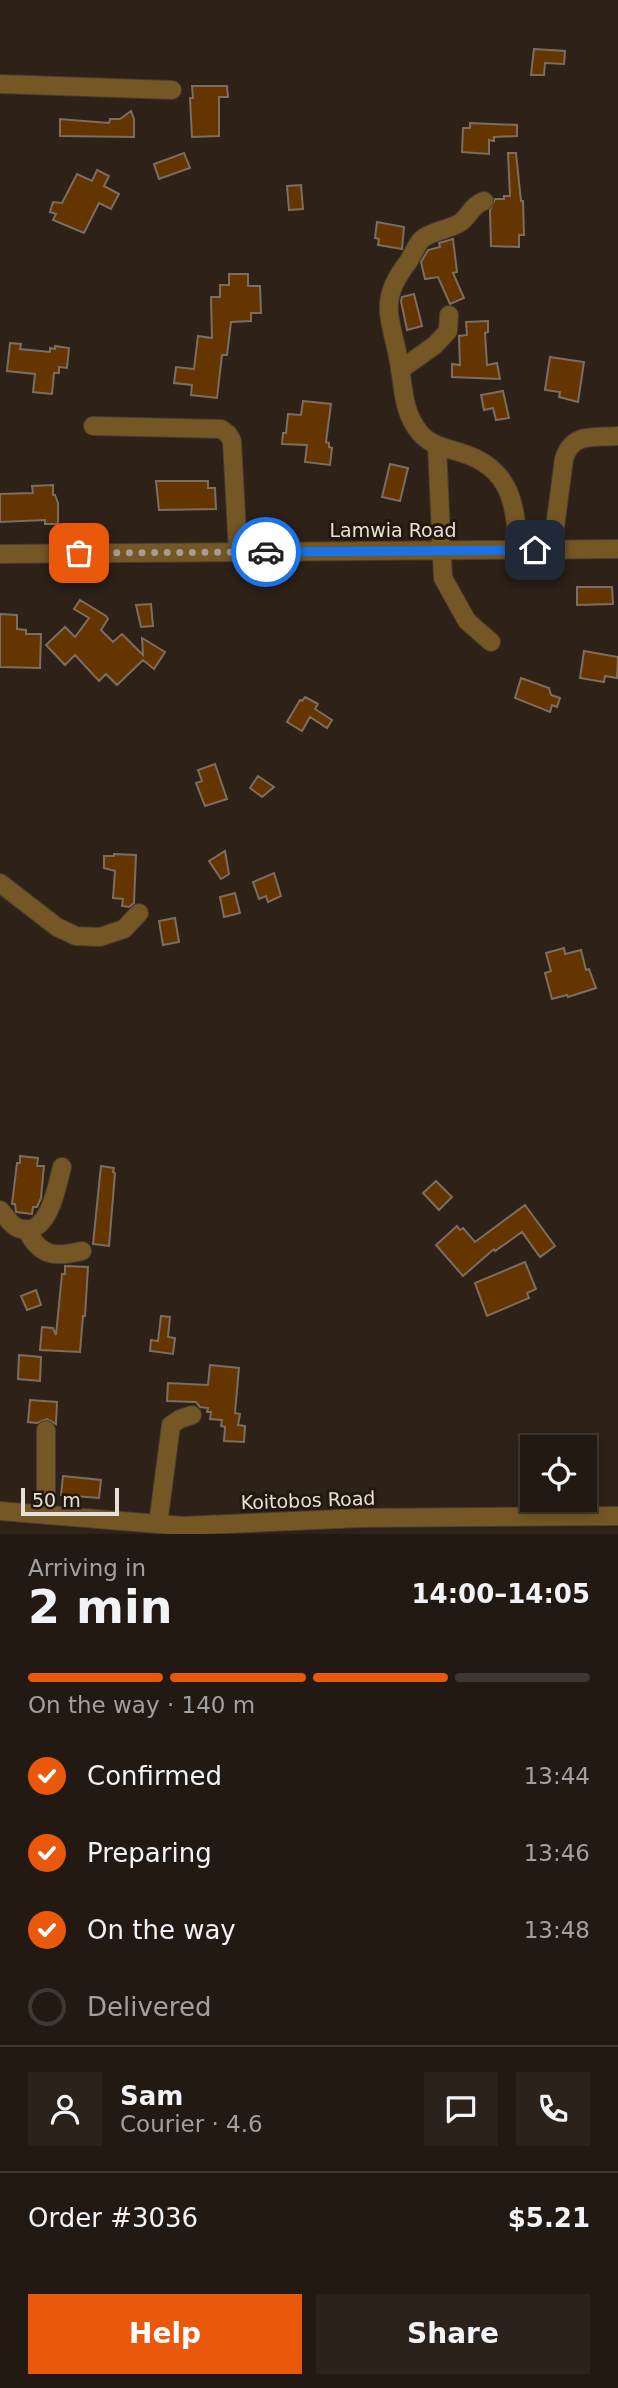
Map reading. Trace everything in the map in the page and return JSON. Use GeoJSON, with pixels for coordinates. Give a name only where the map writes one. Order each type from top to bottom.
{"type":"FeatureCollection","features":[{"type":"Feature","properties":{"kind":"street"},"geometry":{"type":"LineString","coordinates":[[0,84],[172,90]]}},
{"type":"Feature","properties":{"kind":"street"},"geometry":{"type":"LineString","coordinates":[[484,201],[476,204],[459,223],[440,229],[421,240],[396,276],[388,295],[390,318],[407,413],[421,435],[437,446],[488,463],[509,489],[516,520],[518,550]]}},
{"type":"Feature","properties":{"kind":"street"},"geometry":{"type":"LineString","coordinates":[[400,370],[435,345],[448,331],[449,315]]}},
{"type":"Feature","properties":{"kind":"street"},"geometry":{"type":"LineString","coordinates":[[93,426],[221,429],[228,434],[232,441],[238,552]]}},
{"type":"Feature","properties":{"kind":"street"},"geometry":{"type":"LineString","coordinates":[[552,550],[568,446],[576,440],[618,436]]}},
{"type":"Feature","properties":{"kind":"street"},"geometry":{"type":"LineString","coordinates":[[437,446],[443,578],[452,599],[467,621],[491,642]]}},
{"type":"Feature","properties":{"kind":"street","name":"Lamwia Road"},"geometry":{"type":"LineString","coordinates":[[0,554],[618,549]]}},
{"type":"Feature","properties":{"kind":"street"},"geometry":{"type":"LineString","coordinates":[[0,883],[57,927],[76,936],[100,937],[124,929],[139,913]]}},
{"type":"Feature","properties":{"kind":"street"},"geometry":{"type":"LineString","coordinates":[[0,1210],[15,1226],[26,1229],[42,1221],[51,1209],[62,1167]]}},
{"type":"Feature","properties":{"kind":"street"},"geometry":{"type":"LineString","coordinates":[[26,1229],[35,1247],[49,1253],[66,1255],[82,1251]]}},
{"type":"Feature","properties":{"kind":"street"},"geometry":{"type":"LineString","coordinates":[[158,1524],[171,1425],[192,1416]]}},
{"type":"Feature","properties":{"kind":"street"},"geometry":{"type":"LineString","coordinates":[[46,1430],[46,1515]]}},
{"type":"Feature","properties":{"kind":"street","name":"Koitobos Road"},"geometry":{"type":"LineString","coordinates":[[0,1511],[182,1525],[361,1518],[618,1516]]}},
{"type":"Feature","properties":{"kind":"building"},"geometry":{"type":"Polygon","coordinates":[[[534,49],[565,51],[564,64],[545,63],[544,75],[531,75],[534,49]]]}},
{"type":"Feature","properties":{"kind":"building"},"geometry":{"type":"Polygon","coordinates":[[[192,86],[227,86],[228,97],[219,97],[219,136],[192,137],[192,86]]]}},
{"type":"Feature","properties":{"kind":"building"},"geometry":{"type":"Polygon","coordinates":[[[131,111],[134,137],[60,136],[60,119],[109,123],[110,119],[120,119],[131,111]]]}},
{"type":"Feature","properties":{"kind":"building"},"geometry":{"type":"Polygon","coordinates":[[[470,123],[517,125],[517,136],[494,137],[494,141],[489,140],[489,154],[462,152],[463,128],[470,128],[470,123]]]}},
{"type":"Feature","properties":{"kind":"building"},"geometry":{"type":"Polygon","coordinates":[[[184,153],[190,168],[159,179],[154,164],[184,153]]]}},
{"type":"Feature","properties":{"kind":"building"},"geometry":{"type":"Polygon","coordinates":[[[508,153],[516,153],[523,201],[524,235],[519,235],[519,247],[491,246],[490,210],[495,199],[510,196],[508,153]]]}},
{"type":"Feature","properties":{"kind":"building"},"geometry":{"type":"Polygon","coordinates":[[[97,170],[109,176],[104,186],[119,194],[111,209],[99,203],[84,233],[53,220],[56,214],[50,212],[53,202],[62,203],[77,174],[92,181],[97,170]]]}},
{"type":"Feature","properties":{"kind":"building"},"geometry":{"type":"Polygon","coordinates":[[[301,185],[303,209],[289,210],[287,186],[301,185]]]}},
{"type":"Feature","properties":{"kind":"building"},"geometry":{"type":"Polygon","coordinates":[[[377,222],[404,227],[402,249],[378,245],[379,239],[375,238],[377,222]]]}},
{"type":"Feature","properties":{"kind":"building"},"geometry":{"type":"Polygon","coordinates":[[[453,239],[457,272],[453,273],[464,298],[450,304],[438,277],[425,279],[421,262],[428,250],[453,239]]]}},
{"type":"Feature","properties":{"kind":"building"},"geometry":{"type":"Polygon","coordinates":[[[229,274],[248,274],[248,286],[260,286],[261,313],[251,313],[251,321],[231,322],[227,355],[222,355],[217,398],[191,395],[192,385],[174,383],[176,367],[194,369],[198,336],[212,338],[211,297],[220,297],[220,285],[229,285],[229,274]]]}},
{"type":"Feature","properties":{"kind":"building"},"geometry":{"type":"Polygon","coordinates":[[[414,294],[422,326],[407,330],[401,301],[402,297],[414,294]]]}},
{"type":"Feature","properties":{"kind":"building"},"geometry":{"type":"Polygon","coordinates":[[[488,321],[488,332],[485,333],[487,365],[497,363],[500,379],[452,377],[452,364],[460,365],[459,336],[467,335],[466,322],[488,321]]]}},
{"type":"Feature","properties":{"kind":"building"},"geometry":{"type":"Polygon","coordinates":[[[10,343],[21,344],[20,349],[50,352],[50,348],[55,349],[55,346],[69,348],[67,368],[59,367],[59,373],[54,373],[52,394],[33,392],[35,374],[7,371],[10,343]]]}},
{"type":"Feature","properties":{"kind":"building"},"geometry":{"type":"Polygon","coordinates":[[[550,357],[584,362],[578,402],[559,397],[560,392],[545,390],[550,357]]]}},
{"type":"Feature","properties":{"kind":"building"},"geometry":{"type":"Polygon","coordinates":[[[503,391],[509,418],[496,420],[493,408],[484,410],[481,395],[503,391]]]}},
{"type":"Feature","properties":{"kind":"building"},"geometry":{"type":"Polygon","coordinates":[[[303,401],[331,404],[326,442],[332,448],[330,465],[305,462],[307,445],[282,444],[288,414],[301,415],[303,401]]]}},
{"type":"Feature","properties":{"kind":"building"},"geometry":{"type":"Polygon","coordinates":[[[390,464],[408,468],[400,501],[382,497],[390,464]]]}},
{"type":"Feature","properties":{"kind":"building"},"geometry":{"type":"Polygon","coordinates":[[[156,481],[208,481],[208,488],[215,488],[216,509],[159,510],[156,481]]]}},
{"type":"Feature","properties":{"kind":"building"},"geometry":{"type":"Polygon","coordinates":[[[53,485],[53,495],[58,503],[58,524],[45,524],[45,520],[0,522],[0,494],[33,493],[32,486],[53,485]]]}},
{"type":"Feature","properties":{"kind":"building"},"geometry":{"type":"Polygon","coordinates":[[[577,587],[612,587],[613,604],[577,605],[577,587]]]}},
{"type":"Feature","properties":{"kind":"building"},"geometry":{"type":"Polygon","coordinates":[[[80,600],[106,616],[108,619],[101,630],[113,642],[122,634],[143,655],[142,638],[165,652],[154,669],[143,660],[117,685],[106,674],[99,681],[75,655],[65,665],[46,645],[65,627],[75,637],[89,618],[74,609],[80,600]]]}},
{"type":"Feature","properties":{"kind":"building"},"geometry":{"type":"Polygon","coordinates":[[[151,604],[153,626],[141,627],[136,605],[151,604]]]}},
{"type":"Feature","properties":{"kind":"building"},"geometry":{"type":"Polygon","coordinates":[[[0,614],[17,615],[17,629],[26,630],[26,634],[41,634],[40,668],[0,667],[0,614]]]}},
{"type":"Feature","properties":{"kind":"building"},"geometry":{"type":"Polygon","coordinates":[[[584,651],[618,657],[617,678],[605,676],[604,682],[580,678],[584,651]]]}},
{"type":"Feature","properties":{"kind":"building"},"geometry":{"type":"Polygon","coordinates":[[[521,678],[549,688],[551,695],[560,698],[557,707],[552,705],[550,712],[515,698],[521,678]]]}},
{"type":"Feature","properties":{"kind":"building"},"geometry":{"type":"Polygon","coordinates":[[[305,697],[318,704],[315,709],[332,720],[327,728],[310,717],[302,731],[287,722],[300,700],[305,697]]]}},
{"type":"Feature","properties":{"kind":"building"},"geometry":{"type":"Polygon","coordinates":[[[215,764],[227,799],[205,806],[196,783],[202,781],[198,770],[215,764]]]}},
{"type":"Feature","properties":{"kind":"building"},"geometry":{"type":"Polygon","coordinates":[[[258,776],[274,787],[262,797],[250,788],[258,776]]]}},
{"type":"Feature","properties":{"kind":"building"},"geometry":{"type":"Polygon","coordinates":[[[225,851],[229,874],[221,879],[209,861],[225,851]]]}},
{"type":"Feature","properties":{"kind":"building"},"geometry":{"type":"Polygon","coordinates":[[[136,855],[134,903],[129,907],[122,906],[123,899],[113,898],[115,871],[104,868],[104,856],[136,855]]]}},
{"type":"Feature","properties":{"kind":"building"},"geometry":{"type":"Polygon","coordinates":[[[274,873],[281,896],[268,902],[266,896],[259,899],[253,882],[274,873]]]}},
{"type":"Feature","properties":{"kind":"building"},"geometry":{"type":"Polygon","coordinates":[[[235,893],[240,913],[224,917],[220,897],[235,893]]]}},
{"type":"Feature","properties":{"kind":"building"},"geometry":{"type":"Polygon","coordinates":[[[175,918],[179,942],[163,945],[159,921],[175,918]]]}},
{"type":"Feature","properties":{"kind":"building"},"geometry":{"type":"Polygon","coordinates":[[[564,948],[565,954],[581,950],[586,970],[589,969],[596,988],[552,999],[545,973],[551,971],[546,953],[564,948]]]}},
{"type":"Feature","properties":{"kind":"building"},"geometry":{"type":"Polygon","coordinates":[[[20,1156],[38,1158],[37,1166],[44,1166],[41,1198],[37,1207],[33,1207],[32,1214],[16,1212],[15,1204],[12,1204],[20,1156]]]}},
{"type":"Feature","properties":{"kind":"building"},"geometry":{"type":"Polygon","coordinates":[[[101,1166],[114,1168],[115,1173],[109,1246],[93,1244],[101,1166]]]}},
{"type":"Feature","properties":{"kind":"building"},"geometry":{"type":"Polygon","coordinates":[[[436,1181],[452,1197],[439,1210],[423,1193],[436,1181]]]}},
{"type":"Feature","properties":{"kind":"building"},"geometry":{"type":"Polygon","coordinates":[[[525,1205],[555,1246],[540,1257],[522,1232],[495,1251],[494,1249],[463,1276],[436,1245],[457,1226],[460,1230],[463,1228],[475,1242],[525,1205]]]}},
{"type":"Feature","properties":{"kind":"building"},"geometry":{"type":"Polygon","coordinates":[[[525,1262],[536,1289],[527,1293],[529,1298],[487,1316],[475,1283],[525,1262]]]}},
{"type":"Feature","properties":{"kind":"building"},"geometry":{"type":"Polygon","coordinates":[[[65,1266],[88,1267],[80,1352],[40,1350],[42,1327],[53,1328],[56,1335],[65,1266]]]}},
{"type":"Feature","properties":{"kind":"building"},"geometry":{"type":"Polygon","coordinates":[[[36,1290],[41,1305],[27,1310],[21,1296],[36,1290]]]}},
{"type":"Feature","properties":{"kind":"building"},"geometry":{"type":"Polygon","coordinates":[[[161,1316],[170,1317],[168,1337],[175,1338],[173,1354],[150,1351],[151,1340],[158,1341],[161,1316]]]}},
{"type":"Feature","properties":{"kind":"building"},"geometry":{"type":"Polygon","coordinates":[[[19,1355],[41,1357],[40,1381],[18,1379],[19,1355]]]}},
{"type":"Feature","properties":{"kind":"building"},"geometry":{"type":"Polygon","coordinates":[[[210,1365],[239,1368],[235,1413],[240,1414],[238,1425],[245,1426],[244,1442],[224,1441],[225,1427],[221,1426],[222,1420],[210,1419],[211,1412],[207,1412],[208,1408],[200,1407],[196,1402],[167,1401],[168,1383],[208,1385],[210,1365]]]}},
{"type":"Feature","properties":{"kind":"building"},"geometry":{"type":"Polygon","coordinates":[[[30,1400],[57,1402],[56,1424],[47,1419],[37,1423],[28,1422],[30,1400]]]}},
{"type":"Feature","properties":{"kind":"building"},"geometry":{"type":"Polygon","coordinates":[[[63,1476],[101,1480],[99,1498],[61,1495],[63,1476]]]}},
{"type":"Feature","properties":{"kind":"way so far"},"geometry":{"type":"LineString","coordinates":[[79,553],[266,552]]}},
{"type":"Feature","properties":{"kind":"route"},"geometry":{"type":"LineString","coordinates":[[266,552],[535,550]]}}]}
